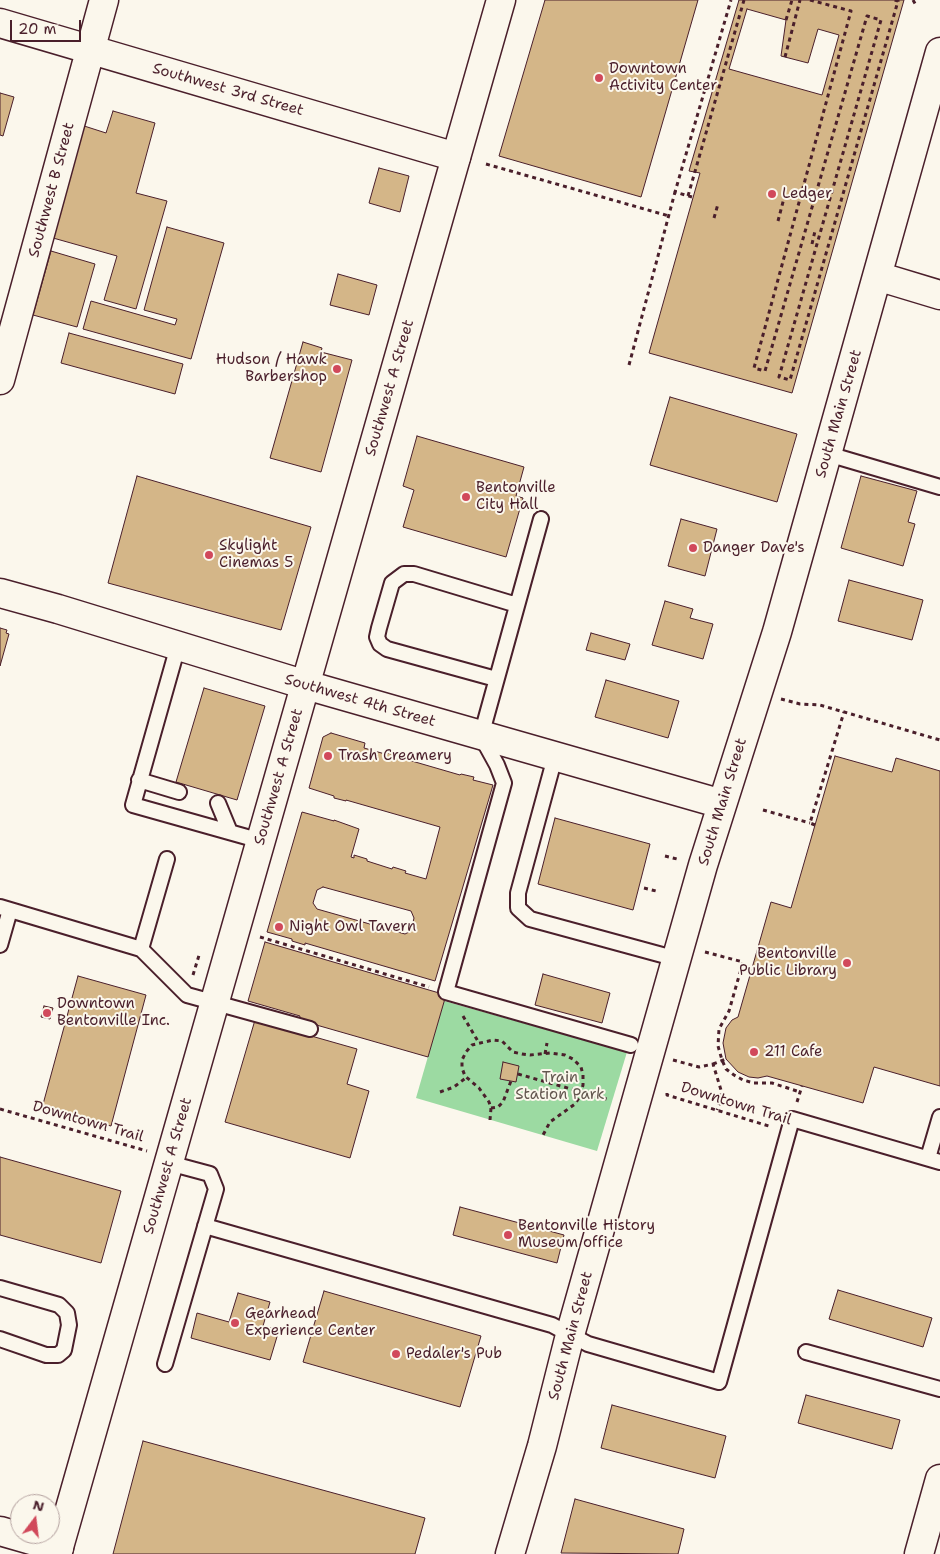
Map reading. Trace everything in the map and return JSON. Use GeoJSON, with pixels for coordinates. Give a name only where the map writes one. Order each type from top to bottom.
{"type":"FeatureCollection","features":[{"type":"Feature","properties":{"kind":"street","name":"Southwest B Street"},"geometry":{"type":"LineString","coordinates":[[0,380],[104,0]]}},
{"type":"Feature","properties":{"kind":"street","name":"Southwest A Street"},"geometry":{"type":"LineString","coordinates":[[58,1551],[501,0]]}},
{"type":"Feature","properties":{"kind":"street","name":"Southwest 3rd Street"},"geometry":{"type":"LineString","coordinates":[[0,23],[456,157]]}},
{"type":"Feature","properties":{"kind":"street","name":"South Main Street"},"geometry":{"type":"LineString","coordinates":[[510,1554],[542,1446],[570,1336],[677,959],[722,804],[777,632],[940,52]]}},
{"type":"Feature","properties":{"kind":"street"},"geometry":{"type":"LineString","coordinates":[[877,276],[940,295]]}},
{"type":"Feature","properties":{"kind":"street","name":"Southwest 4th Street"},"geometry":{"type":"LineString","coordinates":[[0,593],[306,685],[722,804]]}},
{"type":"Feature","properties":{"kind":"street"},"geometry":{"type":"LineString","coordinates":[[919,1554],[940,1479]]}},
{"type":"Feature","properties":{"kind":"street"},"geometry":{"type":"LineString","coordinates":[[0,1531],[58,1551]]}},
{"type":"Feature","properties":{"kind":"lane"},"geometry":{"type":"LineString","coordinates":[[828,454],[940,487]]}},
{"type":"Feature","properties":{"kind":"lane"},"geometry":{"type":"LineString","coordinates":[[541,519],[481,736],[497,764],[504,783],[446,992],[631,1046]]}},
{"type":"Feature","properties":{"kind":"lane"},"geometry":{"type":"LineString","coordinates":[[496,679],[387,649],[380,644],[378,637],[379,628],[392,583],[404,574],[414,574],[517,605]]}},
{"type":"Feature","properties":{"kind":"lane"},"geometry":{"type":"LineString","coordinates":[[178,646],[133,805],[261,841]]}},
{"type":"Feature","properties":{"kind":"lane"},"geometry":{"type":"LineString","coordinates":[[555,757],[518,893],[518,908],[530,919],[677,959]]}},
{"type":"Feature","properties":{"kind":"lane"},"geometry":{"type":"LineString","coordinates":[[139,780],[179,792]]}},
{"type":"Feature","properties":{"kind":"lane"},"geometry":{"type":"LineString","coordinates":[[218,803],[230,832]]}},
{"type":"Feature","properties":{"kind":"lane"},"geometry":{"type":"LineString","coordinates":[[141,949],[167,859]]}},
{"type":"Feature","properties":{"kind":"lane"},"geometry":{"type":"LineString","coordinates":[[0,945],[5,909],[141,949],[187,995],[310,1029]]}},
{"type":"Feature","properties":{"kind":"lane"},"geometry":{"type":"LineString","coordinates":[[205,1226],[552,1325],[588,1344],[719,1382],[792,1119],[934,1160],[940,1117]]}},
{"type":"Feature","properties":{"kind":"lane"},"geometry":{"type":"LineString","coordinates":[[165,1364],[216,1188],[210,1174],[169,1163]]}},
{"type":"Feature","properties":{"kind":"lane"},"geometry":{"type":"LineString","coordinates":[[0,1288],[59,1305],[67,1313],[69,1325],[64,1350],[58,1355],[46,1355],[0,1339]]}},
{"type":"Feature","properties":{"kind":"lane"},"geometry":{"type":"LineString","coordinates":[[806,1352],[940,1389]]}},
{"type":"Feature","properties":{"kind":"path"},"geometry":{"type":"LineString","coordinates":[[629,365],[675,192],[731,0]]}},
{"type":"Feature","properties":{"kind":"path"},"geometry":{"type":"LineString","coordinates":[[688,196],[744,0]]}},
{"type":"Feature","properties":{"kind":"path"},"geometry":{"type":"LineString","coordinates":[[786,20],[792,0]]}},
{"type":"Feature","properties":{"kind":"path"},"geometry":{"type":"LineString","coordinates":[[785,57],[800,0]]}},
{"type":"Feature","properties":{"kind":"path"},"geometry":{"type":"LineString","coordinates":[[810,0],[851,11],[754,368],[765,371],[867,16],[881,20],[778,377],[790,380],[898,1],[894,0]]}},
{"type":"Feature","properties":{"kind":"path"},"geometry":{"type":"LineString","coordinates":[[913,0],[916,7]]}},
{"type":"Feature","properties":{"kind":"path"},"geometry":{"type":"LineString","coordinates":[[486,164],[669,216]]}},
{"type":"Feature","properties":{"kind":"path"},"geometry":{"type":"LineString","coordinates":[[675,192],[692,197]]}},
{"type":"Feature","properties":{"kind":"path"},"geometry":{"type":"LineString","coordinates":[[778,221],[784,198]]}},
{"type":"Feature","properties":{"kind":"path"},"geometry":{"type":"LineString","coordinates":[[714,218],[718,204]]}},
{"type":"Feature","properties":{"kind":"path"},"geometry":{"type":"LineString","coordinates":[[812,244],[815,231]]}},
{"type":"Feature","properties":{"kind":"path"},"geometry":{"type":"LineString","coordinates":[[778,698],[844,712],[940,740]]}},
{"type":"Feature","properties":{"kind":"path"},"geometry":{"type":"LineString","coordinates":[[810,823],[844,712]]}},
{"type":"Feature","properties":{"kind":"path"},"geometry":{"type":"LineString","coordinates":[[763,810],[815,825]]}},
{"type":"Feature","properties":{"kind":"path"},"geometry":{"type":"LineString","coordinates":[[666,856],[677,859]]}},
{"type":"Feature","properties":{"kind":"path"},"geometry":{"type":"LineString","coordinates":[[644,888],[656,891]]}},
{"type":"Feature","properties":{"kind":"path"},"geometry":{"type":"LineString","coordinates":[[253,935],[446,992]]}},
{"type":"Feature","properties":{"kind":"path"},"geometry":{"type":"LineString","coordinates":[[705,952],[743,962],[729,1011],[718,1029],[718,1046],[726,1069],[734,1076],[743,1080],[754,1083],[772,1083],[800,1092]]}},
{"type":"Feature","properties":{"kind":"path"},"geometry":{"type":"LineString","coordinates":[[490,1120],[491,1108],[485,1094],[467,1077],[462,1068],[462,1060],[472,1045],[493,1040],[502,1041],[513,1052],[530,1055],[550,1053],[565,1055],[573,1059],[581,1067],[583,1075],[581,1092],[575,1104],[550,1122],[544,1135]]}},
{"type":"Feature","properties":{"kind":"path"},"geometry":{"type":"LineString","coordinates":[[544,1054],[547,1043]]}},
{"type":"Feature","properties":{"kind":"path"},"geometry":{"type":"LineString","coordinates":[[669,1059],[699,1067],[724,1059]]}},
{"type":"Feature","properties":{"kind":"path"},"geometry":{"type":"LineString","coordinates":[[712,1064],[721,1090],[721,1100],[717,1110]]}},
{"type":"Feature","properties":{"kind":"path"},"geometry":{"type":"LineString","coordinates":[[518,1074],[615,1102]]}},
{"type":"Feature","properties":{"kind":"path"},"geometry":{"type":"LineString","coordinates":[[440,1092],[454,1087],[467,1077]]}},
{"type":"Feature","properties":{"kind":"path"},"geometry":{"type":"LineString","coordinates":[[491,1108],[498,1107],[503,1102],[511,1081]]}},
{"type":"Feature","properties":{"kind":"path","name":"Downtown Trail"},"geometry":{"type":"LineString","coordinates":[[669,1086],[667,1095],[789,1132]]}},
{"type":"Feature","properties":{"kind":"path","name":"Downtown Trail"},"geometry":{"type":"LineString","coordinates":[[0,1109],[148,1152],[150,1142]]}},
{"type":"Feature","properties":{"kind":"green space","name":"Train Station Park"},"geometry":{"type":"Polygon","coordinates":[[[444,1001],[627,1052],[597,1151],[416,1098],[444,1001]]]}},
{"type":"Feature","properties":{"kind":"building","name":"Downtown Activity Center"},"geometry":{"type":"Polygon","coordinates":[[[545,0],[698,0],[641,197],[499,156],[545,0]]]}},
{"type":"Feature","properties":{"kind":"building","name":"Ledger"},"geometry":{"type":"Polygon","coordinates":[[[739,0],[904,0],[792,393],[649,353],[700,173],[689,171],[739,0]]]}},
{"type":"Feature","properties":{"kind":"building"},"geometry":{"type":"Polygon","coordinates":[[[747,9],[786,20],[781,56],[808,63],[818,29],[839,35],[822,95],[729,69],[747,9]]]}},
{"type":"Feature","properties":{"kind":"building"},"geometry":{"type":"Polygon","coordinates":[[[0,93],[14,97],[3,136],[0,135],[0,93]]]}},
{"type":"Feature","properties":{"kind":"building"},"geometry":{"type":"Polygon","coordinates":[[[113,111],[155,123],[136,193],[167,201],[136,309],[104,300],[117,256],[46,236],[78,124],[106,133],[113,111]]]}},
{"type":"Feature","properties":{"kind":"building"},"geometry":{"type":"Polygon","coordinates":[[[379,168],[409,176],[400,212],[369,203],[379,168]]]}},
{"type":"Feature","properties":{"kind":"building"},"geometry":{"type":"Polygon","coordinates":[[[167,227],[224,243],[191,359],[83,329],[91,301],[175,325],[177,319],[144,310],[167,227]]]}},
{"type":"Feature","properties":{"kind":"building"},"geometry":{"type":"Polygon","coordinates":[[[51,251],[95,264],[77,327],[33,315],[51,251]]]}},
{"type":"Feature","properties":{"kind":"building"},"geometry":{"type":"Polygon","coordinates":[[[338,274],[377,285],[369,315],[330,305],[338,274]]]}},
{"type":"Feature","properties":{"kind":"building"},"geometry":{"type":"Polygon","coordinates":[[[69,333],[183,364],[175,394],[61,363],[69,333]]]}},
{"type":"Feature","properties":{"kind":"building"},"geometry":{"type":"Polygon","coordinates":[[[303,342],[322,348],[321,352],[352,360],[321,472],[270,458],[303,342]]]}},
{"type":"Feature","properties":{"kind":"building"},"geometry":{"type":"Polygon","coordinates":[[[670,397],[797,434],[777,502],[650,465],[670,397]]]}},
{"type":"Feature","properties":{"kind":"building","name":"Bentonville City Hall"},"geometry":{"type":"Polygon","coordinates":[[[417,436],[524,467],[516,496],[523,498],[506,557],[403,527],[414,490],[403,486],[417,436]]]}},
{"type":"Feature","properties":{"kind":"building","name":"Skylight Cinemas 5"},"geometry":{"type":"Polygon","coordinates":[[[137,476],[311,527],[281,630],[108,583],[137,476]]]}},
{"type":"Feature","properties":{"kind":"building"},"geometry":{"type":"Polygon","coordinates":[[[861,476],[917,491],[908,522],[915,524],[903,566],[841,548],[861,476]]]}},
{"type":"Feature","properties":{"kind":"building","name":"Danger Dave's"},"geometry":{"type":"Polygon","coordinates":[[[681,519],[717,529],[705,576],[668,566],[681,519]]]}},
{"type":"Feature","properties":{"kind":"building"},"geometry":{"type":"Polygon","coordinates":[[[849,580],[923,600],[912,640],[838,621],[849,580]]]}},
{"type":"Feature","properties":{"kind":"building"},"geometry":{"type":"Polygon","coordinates":[[[665,601],[693,609],[690,618],[713,624],[703,659],[652,645],[665,601]]]}},
{"type":"Feature","properties":{"kind":"building"},"geometry":{"type":"Polygon","coordinates":[[[0,628],[7,630],[6,633],[9,634],[0,666],[0,628]]]}},
{"type":"Feature","properties":{"kind":"building"},"geometry":{"type":"Polygon","coordinates":[[[591,633],[630,644],[625,660],[586,650],[591,633]]]}},
{"type":"Feature","properties":{"kind":"building"},"geometry":{"type":"Polygon","coordinates":[[[606,680],[679,701],[668,738],[595,717],[606,680]]]}},
{"type":"Feature","properties":{"kind":"building"},"geometry":{"type":"Polygon","coordinates":[[[204,688],[265,706],[237,800],[176,782],[204,688]]]}},
{"type":"Feature","properties":{"kind":"building"},"geometry":{"type":"Polygon","coordinates":[[[331,733],[365,743],[364,748],[385,754],[385,752],[460,775],[474,777],[473,780],[493,785],[435,981],[305,943],[305,945],[267,932],[302,812],[359,829],[351,857],[354,858],[354,855],[367,859],[367,861],[392,869],[393,867],[406,871],[405,873],[426,879],[440,827],[334,798],[334,796],[309,788],[323,737],[331,733]],[[323,887],[317,890],[313,903],[317,909],[405,934],[411,931],[414,918],[411,911],[323,887]]]}},
{"type":"Feature","properties":{"kind":"building","name":"Bentonville Public Library"},"geometry":{"type":"Polygon","coordinates":[[[835,756],[892,772],[896,758],[940,771],[940,1086],[874,1067],[863,1103],[767,1076],[749,1077],[738,1072],[726,1059],[723,1043],[726,1028],[732,1020],[738,1017],[771,902],[791,908],[835,756]]]}},
{"type":"Feature","properties":{"kind":"building"},"geometry":{"type":"Polygon","coordinates":[[[555,818],[650,844],[633,910],[538,884],[555,818]]]}},
{"type":"Feature","properties":{"kind":"building"},"geometry":{"type":"Polygon","coordinates":[[[265,942],[446,995],[428,1057],[299,1020],[300,1016],[248,1001],[265,942]]]}},
{"type":"Feature","properties":{"kind":"building"},"geometry":{"type":"Polygon","coordinates":[[[543,974],[610,993],[602,1023],[535,1005],[543,974]]]}},
{"type":"Feature","properties":{"kind":"building"},"geometry":{"type":"Polygon","coordinates":[[[78,976],[146,995],[111,1126],[42,1108],[78,976]]]}},
{"type":"Feature","properties":{"kind":"building","name":"Downtown Bentonville Inc."},"geometry":{"type":"Polygon","coordinates":[[[44,1006],[53,1008],[50,1019],[41,1017],[44,1006]]]}},
{"type":"Feature","properties":{"kind":"building"},"geometry":{"type":"Polygon","coordinates":[[[255,1020],[357,1049],[347,1084],[369,1091],[350,1158],[225,1122],[255,1020]]]}},
{"type":"Feature","properties":{"kind":"building"},"geometry":{"type":"Polygon","coordinates":[[[503,1062],[519,1066],[516,1082],[500,1079],[503,1062]]]}},
{"type":"Feature","properties":{"kind":"building"},"geometry":{"type":"Polygon","coordinates":[[[0,1157],[121,1191],[101,1263],[0,1235],[0,1157]]]}},
{"type":"Feature","properties":{"kind":"building","name":"Bentonville History Museum office"},"geometry":{"type":"Polygon","coordinates":[[[460,1207],[564,1235],[557,1263],[453,1235],[460,1207]]]}},
{"type":"Feature","properties":{"kind":"building"},"geometry":{"type":"Polygon","coordinates":[[[838,1290],[932,1318],[923,1347],[829,1319],[838,1290]]]}},
{"type":"Feature","properties":{"kind":"building"},"geometry":{"type":"Polygon","coordinates":[[[324,1291],[481,1336],[460,1407],[303,1362],[324,1291]]]}},
{"type":"Feature","properties":{"kind":"building"},"geometry":{"type":"Polygon","coordinates":[[[238,1293],[270,1302],[263,1326],[279,1330],[270,1360],[191,1338],[197,1313],[229,1322],[238,1293]]]}},
{"type":"Feature","properties":{"kind":"building"},"geometry":{"type":"Polygon","coordinates":[[[806,1395],[900,1420],[892,1449],[798,1423],[806,1395]]]}},
{"type":"Feature","properties":{"kind":"building"},"geometry":{"type":"Polygon","coordinates":[[[612,1405],[726,1436],[715,1478],[601,1448],[612,1405]]]}},
{"type":"Feature","properties":{"kind":"building"},"geometry":{"type":"Polygon","coordinates":[[[143,1441],[425,1518],[415,1554],[113,1554],[143,1441]]]}},
{"type":"Feature","properties":{"kind":"building"},"geometry":{"type":"Polygon","coordinates":[[[575,1499],[684,1529],[678,1554],[561,1553],[575,1499]]]}},
{"type":"Feature","properties":{"kind":"place","name":"Downtown Activity Center"},"geometry":{"type":"Point","coordinates":[599,78]}},
{"type":"Feature","properties":{"kind":"place","name":"Ledger"},"geometry":{"type":"Point","coordinates":[772,194]}},
{"type":"Feature","properties":{"kind":"place","name":"Hudson / Hawk Barbershop"},"geometry":{"type":"Point","coordinates":[337,369]}},
{"type":"Feature","properties":{"kind":"place","name":"Bentonville City Hall"},"geometry":{"type":"Point","coordinates":[466,497]}},
{"type":"Feature","properties":{"kind":"place","name":"Danger Dave's"},"geometry":{"type":"Point","coordinates":[693,548]}},
{"type":"Feature","properties":{"kind":"place","name":"Skylight Cinemas 5"},"geometry":{"type":"Point","coordinates":[209,555]}},
{"type":"Feature","properties":{"kind":"place","name":"Trash Creamery"},"geometry":{"type":"Point","coordinates":[328,756]}},
{"type":"Feature","properties":{"kind":"place","name":"Night Owl Tavern"},"geometry":{"type":"Point","coordinates":[279,927]}},
{"type":"Feature","properties":{"kind":"place","name":"Bentonville Public Library"},"geometry":{"type":"Point","coordinates":[847,963]}},
{"type":"Feature","properties":{"kind":"place","name":"Downtown Bentonville Inc."},"geometry":{"type":"Point","coordinates":[47,1013]}},
{"type":"Feature","properties":{"kind":"place","name":"211 Cafe"},"geometry":{"type":"Point","coordinates":[754,1052]}},
{"type":"Feature","properties":{"kind":"place","name":"Bentonville History Museum office"},"geometry":{"type":"Point","coordinates":[508,1235]}},
{"type":"Feature","properties":{"kind":"place","name":"Gearhead Experience Center"},"geometry":{"type":"Point","coordinates":[235,1323]}},
{"type":"Feature","properties":{"kind":"place","name":"Pedaler's Pub"},"geometry":{"type":"Point","coordinates":[396,1354]}}]}
